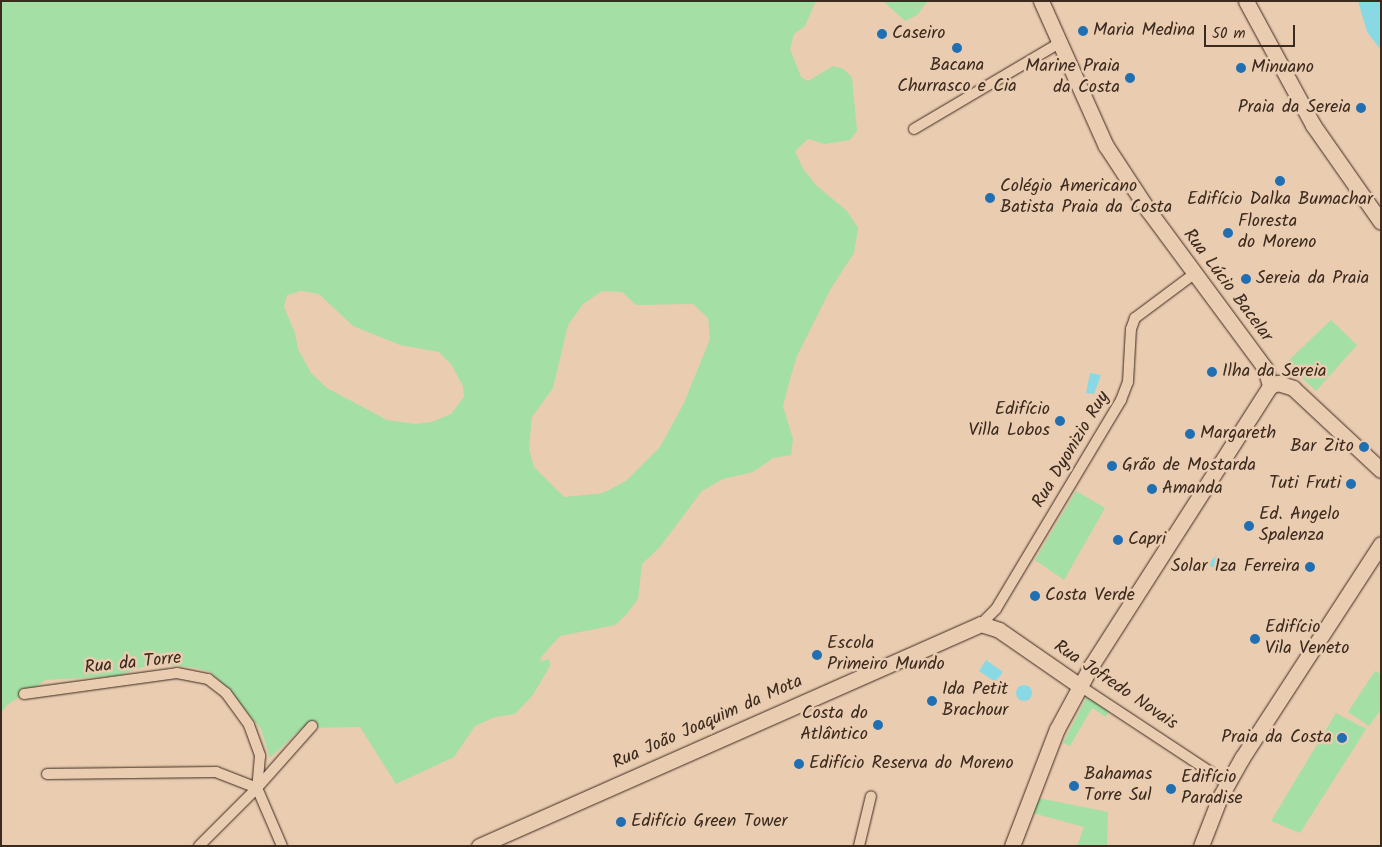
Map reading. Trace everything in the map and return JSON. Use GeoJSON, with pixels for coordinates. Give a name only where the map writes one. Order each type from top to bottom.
{"type":"FeatureCollection","features":[{"type":"Feature","properties":{"kind":"street","name":"Rua Lúcio Bacelar"},"geometry":{"type":"LineString","coordinates":[[1041,1],[1058,44],[1106,146],[1194,274],[1265,368],[1270,386]]}},
{"type":"Feature","properties":{"kind":"street"},"geometry":{"type":"LineString","coordinates":[[1246,1],[1313,125],[1381,222]]}},
{"type":"Feature","properties":{"kind":"street"},"geometry":{"type":"LineString","coordinates":[[914,129],[1058,44]]}},
{"type":"Feature","properties":{"kind":"street","name":"Rua Dyonizio Ruy"},"geometry":{"type":"LineString","coordinates":[[981,624],[996,609],[1122,400],[1128,382],[1131,329],[1135,318],[1194,274]]}},
{"type":"Feature","properties":{"kind":"street"},"geometry":{"type":"LineString","coordinates":[[1012,846],[1046,752],[1080,686],[1270,386],[1278,383],[1293,388],[1381,470]]}},
{"type":"Feature","properties":{"kind":"street"},"geometry":{"type":"LineString","coordinates":[[1201,846],[1227,783],[1381,544]]}},
{"type":"Feature","properties":{"kind":"street","name":"Rua Jofredo Novais"},"geometry":{"type":"LineString","coordinates":[[981,624],[998,630],[1227,783]]}},
{"type":"Feature","properties":{"kind":"street","name":"Rua João Joaquim da Mota"},"geometry":{"type":"LineString","coordinates":[[479,846],[981,624]]}},
{"type":"Feature","properties":{"kind":"street","name":"Rua da Torre"},"geometry":{"type":"LineString","coordinates":[[24,694],[177,673],[208,678],[226,693],[250,725],[260,756],[257,788]]}},
{"type":"Feature","properties":{"kind":"street"},"geometry":{"type":"LineString","coordinates":[[200,846],[257,788],[312,726]]}},
{"type":"Feature","properties":{"kind":"street"},"geometry":{"type":"LineString","coordinates":[[47,774],[216,772],[257,788],[282,846]]}},
{"type":"Feature","properties":{"kind":"street"},"geometry":{"type":"LineString","coordinates":[[860,846],[871,796]]}},
{"type":"Feature","properties":{"kind":"green space"},"geometry":{"type":"Polygon","coordinates":[[[1,1],[816,1],[805,26],[794,34],[790,49],[801,77],[808,81],[833,66],[843,69],[852,77],[857,131],[850,140],[825,144],[808,139],[795,151],[803,169],[817,186],[847,211],[858,228],[854,253],[830,290],[797,356],[790,379],[783,406],[793,439],[791,455],[773,458],[753,472],[723,479],[702,491],[659,548],[642,564],[638,599],[626,615],[615,625],[560,636],[542,656],[540,662],[549,659],[550,666],[533,695],[515,714],[495,717],[475,726],[454,757],[396,784],[360,727],[302,728],[270,758],[261,729],[228,688],[210,672],[196,668],[155,663],[117,676],[46,680],[7,705],[1,713],[1,1]],[[301,291],[287,295],[284,307],[295,333],[298,349],[311,373],[327,388],[387,420],[415,424],[432,422],[451,414],[464,397],[463,386],[451,364],[439,352],[400,345],[353,326],[319,294],[301,291]],[[602,291],[583,304],[568,325],[553,388],[532,417],[529,449],[534,467],[564,497],[603,493],[626,481],[660,447],[684,403],[710,339],[708,318],[693,304],[636,305],[622,292],[602,291]]]}},
{"type":"Feature","properties":{"kind":"green space"},"geometry":{"type":"Polygon","coordinates":[[[883,1],[928,1],[917,15],[905,21],[883,1]]]}},
{"type":"Feature","properties":{"kind":"green space"},"geometry":{"type":"Polygon","coordinates":[[[1331,320],[1357,345],[1316,391],[1286,363],[1331,320]]]}},
{"type":"Feature","properties":{"kind":"green space"},"geometry":{"type":"Polygon","coordinates":[[[1076,491],[1105,508],[1064,580],[1035,560],[1076,491]]]}},
{"type":"Feature","properties":{"kind":"green space"},"geometry":{"type":"Polygon","coordinates":[[[1375,671],[1381,674],[1381,709],[1369,726],[1348,712],[1375,671]]]}},
{"type":"Feature","properties":{"kind":"green space"},"geometry":{"type":"Polygon","coordinates":[[[1087,697],[1109,711],[1106,717],[1092,708],[1070,746],[1063,743],[1087,697]]]}},
{"type":"Feature","properties":{"kind":"green space"},"geometry":{"type":"Polygon","coordinates":[[[1336,713],[1366,729],[1300,833],[1271,821],[1336,713]]]}},
{"type":"Feature","properties":{"kind":"green space"},"geometry":{"type":"Polygon","coordinates":[[[1038,798],[1108,812],[1107,846],[1077,846],[1084,827],[1033,813],[1038,798]]]}},
{"type":"Feature","properties":{"kind":"water"},"geometry":{"type":"Polygon","coordinates":[[[1358,1],[1381,1],[1381,50],[1367,32],[1358,1]]]}},
{"type":"Feature","properties":{"kind":"water"},"geometry":{"type":"Polygon","coordinates":[[[1090,373],[1101,375],[1094,394],[1086,393],[1090,373]]]}},
{"type":"Feature","properties":{"kind":"water"},"geometry":{"type":"Polygon","coordinates":[[[1217,555],[1228,563],[1220,573],[1208,564],[1217,555]]]}},
{"type":"Feature","properties":{"kind":"water"},"geometry":{"type":"Polygon","coordinates":[[[986,660],[1003,672],[995,682],[979,671],[986,660]]]}},
{"type":"Feature","properties":{"kind":"water"},"geometry":{"type":"Polygon","coordinates":[[[1021,685],[1027,685],[1032,690],[1030,699],[1021,701],[1016,696],[1016,690],[1021,685]]]}},
{"type":"Feature","properties":{"kind":"place","name":"Maria Medina"},"geometry":{"type":"Point","coordinates":[1083,31]}},
{"type":"Feature","properties":{"kind":"place","name":"Caseiro"},"geometry":{"type":"Point","coordinates":[882,34]}},
{"type":"Feature","properties":{"kind":"place","name":"Bacana Churrasco e Cia"},"geometry":{"type":"Point","coordinates":[957,48]}},
{"type":"Feature","properties":{"kind":"place","name":"Minuano"},"geometry":{"type":"Point","coordinates":[1241,68]}},
{"type":"Feature","properties":{"kind":"place","name":"Marine Praia da Costa"},"geometry":{"type":"Point","coordinates":[1130,78]}},
{"type":"Feature","properties":{"kind":"place","name":"Praia da Sereia"},"geometry":{"type":"Point","coordinates":[1361,108]}},
{"type":"Feature","properties":{"kind":"place","name":"Edifício Dalka Bumachar"},"geometry":{"type":"Point","coordinates":[1280,181]}},
{"type":"Feature","properties":{"kind":"place","name":"Colégio Americano Batista Praia da Costa"},"geometry":{"type":"Point","coordinates":[990,198]}},
{"type":"Feature","properties":{"kind":"place","name":"Floresta do Moreno"},"geometry":{"type":"Point","coordinates":[1228,233]}},
{"type":"Feature","properties":{"kind":"place","name":"Sereia da Praia"},"geometry":{"type":"Point","coordinates":[1246,279]}},
{"type":"Feature","properties":{"kind":"place","name":"Ilha da Sereia"},"geometry":{"type":"Point","coordinates":[1212,372]}},
{"type":"Feature","properties":{"kind":"place","name":"Edifício Villa Lobos"},"geometry":{"type":"Point","coordinates":[1060,421]}},
{"type":"Feature","properties":{"kind":"place","name":"Margareth"},"geometry":{"type":"Point","coordinates":[1190,434]}},
{"type":"Feature","properties":{"kind":"place","name":"Bar Zito"},"geometry":{"type":"Point","coordinates":[1364,447]}},
{"type":"Feature","properties":{"kind":"place","name":"Grão de Mostarda"},"geometry":{"type":"Point","coordinates":[1112,466]}},
{"type":"Feature","properties":{"kind":"place","name":"Tuti Fruti"},"geometry":{"type":"Point","coordinates":[1351,484]}},
{"type":"Feature","properties":{"kind":"place","name":"Amanda"},"geometry":{"type":"Point","coordinates":[1152,489]}},
{"type":"Feature","properties":{"kind":"place","name":"Ed. Angelo Spalenza"},"geometry":{"type":"Point","coordinates":[1249,526]}},
{"type":"Feature","properties":{"kind":"place","name":"Capri"},"geometry":{"type":"Point","coordinates":[1118,540]}},
{"type":"Feature","properties":{"kind":"place","name":"Solar Iza Ferreira"},"geometry":{"type":"Point","coordinates":[1310,567]}},
{"type":"Feature","properties":{"kind":"place","name":"Costa Verde"},"geometry":{"type":"Point","coordinates":[1035,596]}},
{"type":"Feature","properties":{"kind":"place","name":"Edifício Vila Veneto"},"geometry":{"type":"Point","coordinates":[1255,639]}},
{"type":"Feature","properties":{"kind":"place","name":"Escola Primeiro Mundo"},"geometry":{"type":"Point","coordinates":[817,655]}},
{"type":"Feature","properties":{"kind":"place","name":"Ida Petit Brachour"},"geometry":{"type":"Point","coordinates":[932,701]}},
{"type":"Feature","properties":{"kind":"place","name":"Costa do Atlântico"},"geometry":{"type":"Point","coordinates":[878,725]}},
{"type":"Feature","properties":{"kind":"place","name":"Praia da Costa"},"geometry":{"type":"Point","coordinates":[1342,738]}},
{"type":"Feature","properties":{"kind":"place","name":"Edifício Reserva do Moreno"},"geometry":{"type":"Point","coordinates":[799,764]}},
{"type":"Feature","properties":{"kind":"place","name":"Bahamas Torre Sul"},"geometry":{"type":"Point","coordinates":[1074,786]}},
{"type":"Feature","properties":{"kind":"place","name":"Edifício Paradise"},"geometry":{"type":"Point","coordinates":[1171,789]}},
{"type":"Feature","properties":{"kind":"place","name":"Edifício Green Tower"},"geometry":{"type":"Point","coordinates":[621,822]}}]}
